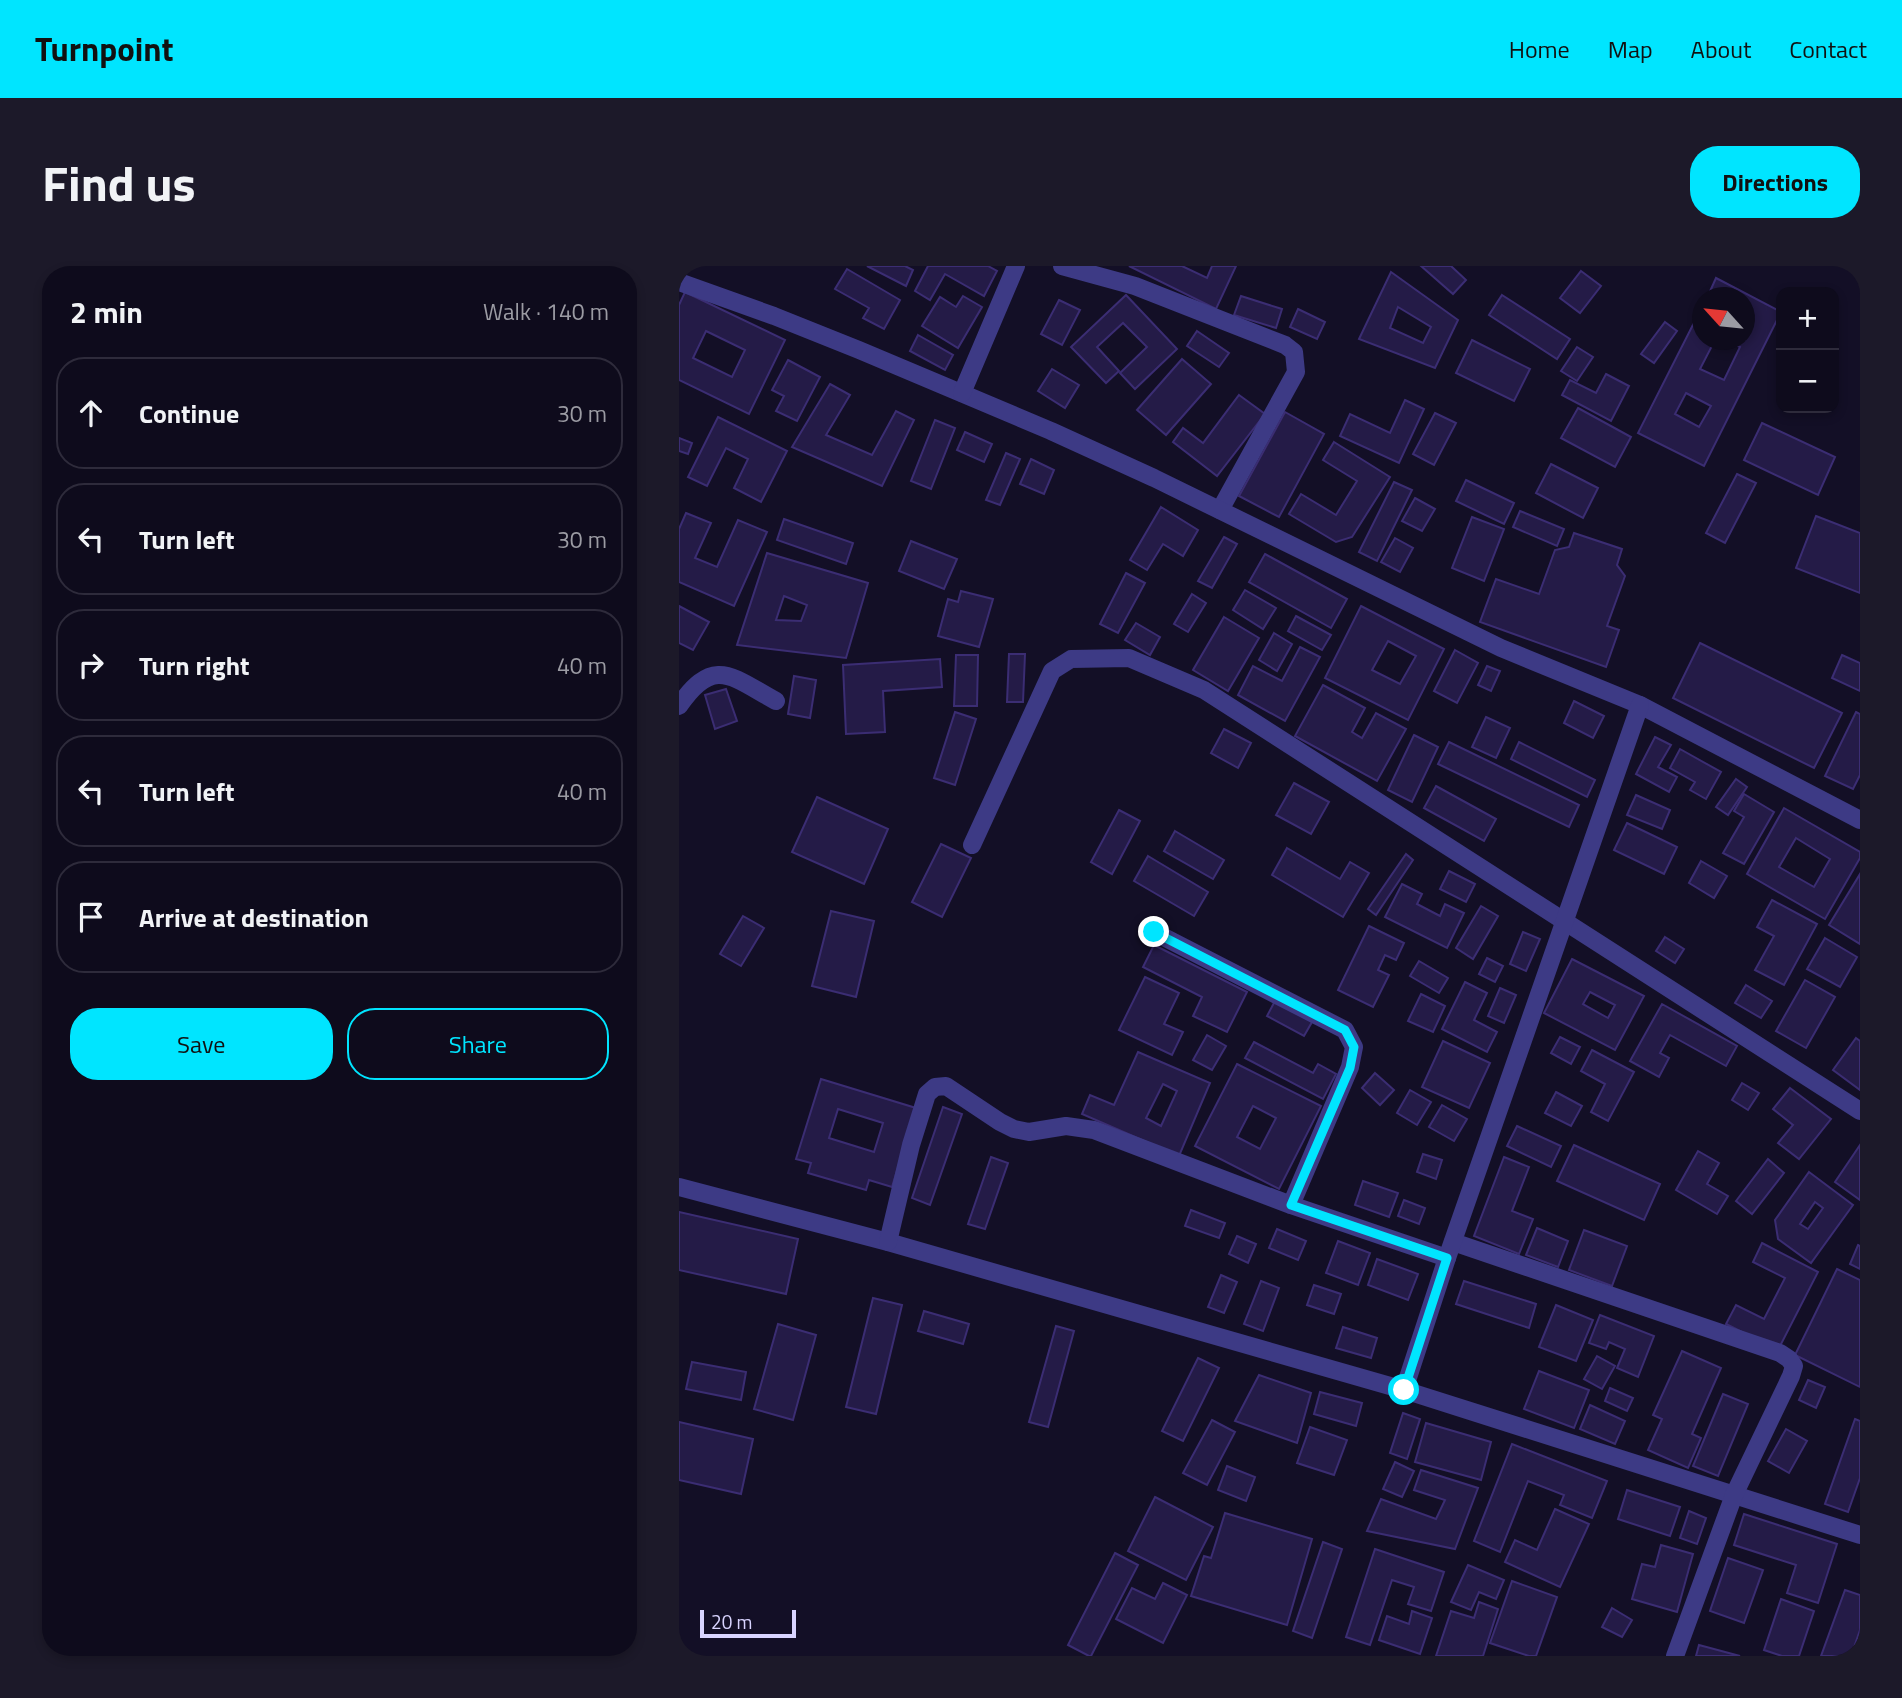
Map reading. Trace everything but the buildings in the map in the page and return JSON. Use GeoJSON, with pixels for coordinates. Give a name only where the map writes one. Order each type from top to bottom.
{"type":"FeatureCollection","features":[{"type":"Feature","properties":{"kind":"street"},"geometry":{"type":"LineString","coordinates":[[962,393],[1016,266]]}},
{"type":"Feature","properties":{"kind":"street"},"geometry":{"type":"LineString","coordinates":[[1062,266],[1135,286],[1285,345],[1294,352],[1296,372],[1220,510]]}},
{"type":"Feature","properties":{"kind":"street"},"geometry":{"type":"LineString","coordinates":[[679,282],[774,316],[962,393],[1154,478],[1501,648],[1640,705],[1860,820]]}},
{"type":"Feature","properties":{"kind":"street"},"geometry":{"type":"LineString","coordinates":[[972,845],[1052,671],[1071,659],[1129,658],[1204,690],[1860,1111]]}},
{"type":"Feature","properties":{"kind":"street"},"geometry":{"type":"LineString","coordinates":[[679,706],[700,681],[716,674],[732,677],[776,701]]}},
{"type":"Feature","properties":{"kind":"street"},"geometry":{"type":"LineString","coordinates":[[1404,1390],[1450,1250],[1566,924],[1640,705]]}},
{"type":"Feature","properties":{"kind":"street"},"geometry":{"type":"LineString","coordinates":[[1154,932],[1345,1030],[1354,1047],[1350,1068],[1291,1205]]}},
{"type":"Feature","properties":{"kind":"street"},"geometry":{"type":"LineString","coordinates":[[888,1241],[911,1145],[927,1094],[942,1085],[1014,1129],[1029,1132],[1066,1126],[1094,1130],[1291,1205],[1450,1250],[1780,1353],[1790,1359],[1794,1366],[1791,1376],[1734,1495],[1675,1656]]}},
{"type":"Feature","properties":{"kind":"street"},"geometry":{"type":"LineString","coordinates":[[679,1187],[888,1241],[1404,1390],[1860,1535]]}},
{"type":"Feature","properties":{"kind":"route"},"geometry":{"type":"LineString","coordinates":[[1154,932],[1345,1030],[1354,1047],[1350,1068],[1291,1205],[1447,1258],[1404,1390]]}}]}
